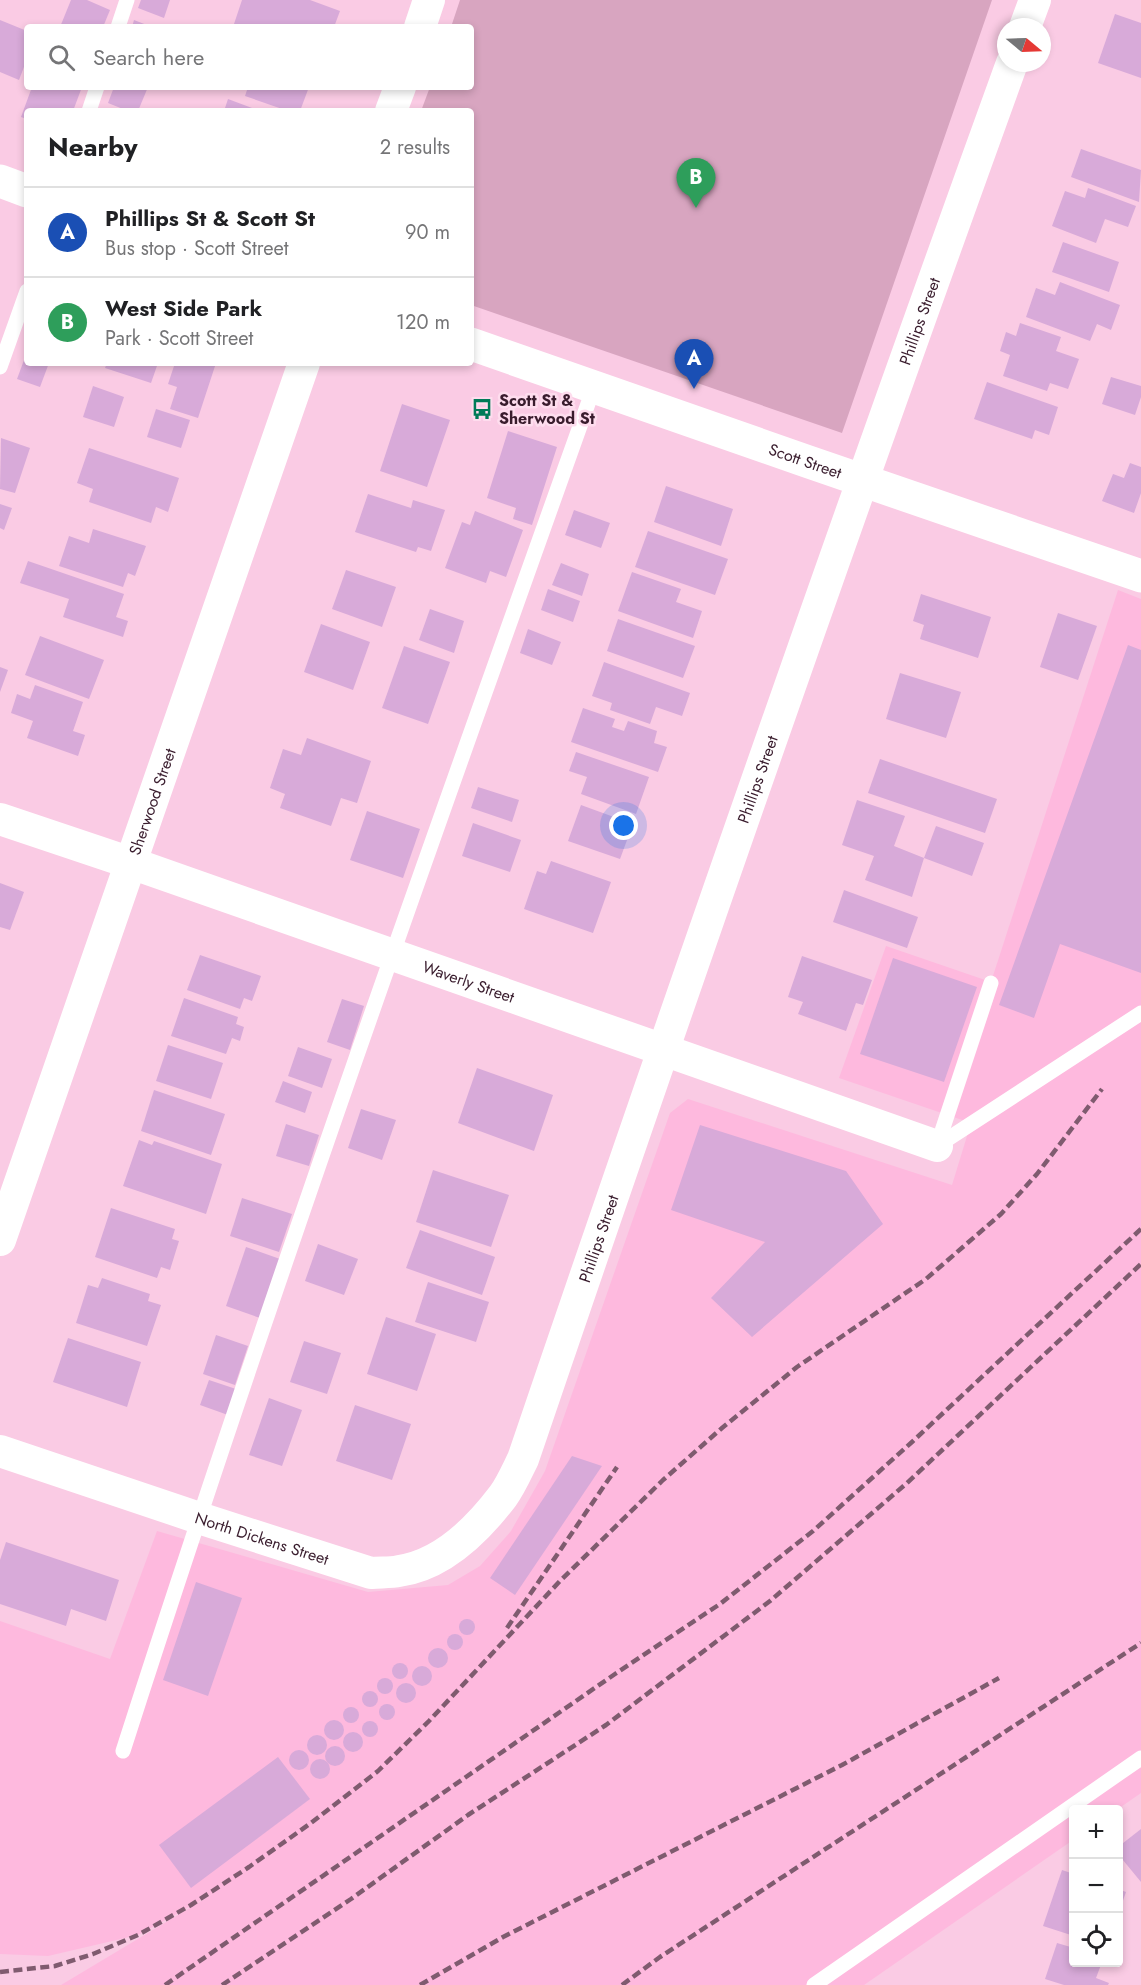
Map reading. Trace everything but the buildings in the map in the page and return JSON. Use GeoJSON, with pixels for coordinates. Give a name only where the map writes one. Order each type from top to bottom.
{"type":"FeatureCollection","features":[{"type":"Feature","properties":{"kind":"street"},"geometry":{"type":"LineString","coordinates":[[421,24],[429,0]]}},
{"type":"Feature","properties":{"kind":"street"},"geometry":{"type":"LineString","coordinates":[[1028,18],[1035,0]]}},
{"type":"Feature","properties":{"kind":"street","name":"Phillips Street"},"geometry":{"type":"LineString","coordinates":[[504,1495],[523,1459],[663,1049],[862,480],[1009,72]]}},
{"type":"Feature","properties":{"kind":"street"},"geometry":{"type":"LineString","coordinates":[[392,108],[398,90]]}},
{"type":"Feature","properties":{"kind":"street"},"geometry":{"type":"LineString","coordinates":[[0,181],[24,190]]}},
{"type":"Feature","properties":{"kind":"street","name":"Scott Street"},"geometry":{"type":"LineString","coordinates":[[474,345],[1141,576]]}},
{"type":"Feature","properties":{"kind":"street","name":"Sherwood Street"},"geometry":{"type":"LineString","coordinates":[[0,1240],[303,366]]}},
{"type":"Feature","properties":{"kind":"street","name":"Waverly Street"},"geometry":{"type":"LineString","coordinates":[[0,819],[131,862],[938,1146]]}},
{"type":"Feature","properties":{"kind":"street","name":"North Dickens Street"},"geometry":{"type":"LineString","coordinates":[[0,1451],[371,1573],[400,1571],[427,1562],[453,1548],[478,1526],[504,1495]]}},
{"type":"Feature","properties":{"kind":"lane"},"geometry":{"type":"LineString","coordinates":[[119,24],[127,0]]}},
{"type":"Feature","properties":{"kind":"lane"},"geometry":{"type":"LineString","coordinates":[[90,108],[96,90]]}},
{"type":"Feature","properties":{"kind":"lane"},"geometry":{"type":"LineString","coordinates":[[0,367],[24,299]]}},
{"type":"Feature","properties":{"kind":"lane"},"geometry":{"type":"LineString","coordinates":[[123,1751],[199,1518],[393,954],[594,387]]}},
{"type":"Feature","properties":{"kind":"lane"},"geometry":{"type":"LineString","coordinates":[[938,1146],[991,983]]}},
{"type":"Feature","properties":{"kind":"lane"},"geometry":{"type":"LineString","coordinates":[[938,1146],[1141,1013]]}},
{"type":"Feature","properties":{"kind":"lane"},"geometry":{"type":"LineString","coordinates":[[814,1985],[1141,1758]]}},
{"type":"Feature","properties":{"kind":"shaded area"},"geometry":{"type":"Polygon","coordinates":[[[460,0],[992,0],[842,433],[474,306],[474,108],[422,108],[429,90],[474,90],[474,24],[452,24],[460,0]]]}},
{"type":"Feature","properties":{"kind":"shaded area"},"geometry":{"type":"Polygon","coordinates":[[[1118,590],[1141,599],[1141,1793],[1123,1806],[1069,1805],[1069,1843],[864,1985],[61,1985],[218,1891],[138,1935],[48,1956],[0,1954],[0,1621],[110,1659],[157,1531],[368,1592],[448,1585],[480,1566],[511,1531],[545,1471],[670,1113],[688,1099],[952,1185],[971,1123],[839,1078],[886,946],[991,982],[1118,590]]]}},
{"type":"Feature","properties":{"kind":"railway"},"geometry":{"type":"LineString","coordinates":[[0,1972],[55,1966],[93,1954],[138,1935],[191,1905],[249,1867],[378,1771],[429,1721],[560,1581],[663,1480],[797,1367],[926,1279],[1001,1214],[1037,1174],[1102,1089]]}},
{"type":"Feature","properties":{"kind":"railway"},"geometry":{"type":"LineString","coordinates":[[165,1985],[720,1604],[813,1531],[1141,1229]]}},
{"type":"Feature","properties":{"kind":"railway"},"geometry":{"type":"LineString","coordinates":[[222,1985],[351,1899],[468,1815],[606,1725],[770,1601],[907,1483],[1141,1264]]}},
{"type":"Feature","properties":{"kind":"railway"},"geometry":{"type":"LineString","coordinates":[[507,1628],[617,1467]]}},
{"type":"Feature","properties":{"kind":"railway"},"geometry":{"type":"LineString","coordinates":[[622,1985],[660,1957],[1141,1643]]}},
{"type":"Feature","properties":{"kind":"railway"},"geometry":{"type":"LineString","coordinates":[[420,1985],[503,1937],[842,1765],[999,1678]]}},
{"type":"Feature","properties":{"kind":"place","name":"West Side Park"},"geometry":{"type":"Point","coordinates":[696,208]}},
{"type":"Feature","properties":{"kind":"place","name":"Phillips St & Scott St"},"geometry":{"type":"Point","coordinates":[694,389]}},
{"type":"Feature","properties":{"kind":"place","name":"Scott St & Sherwood St"},"geometry":{"type":"Point","coordinates":[482,409]}}]}
